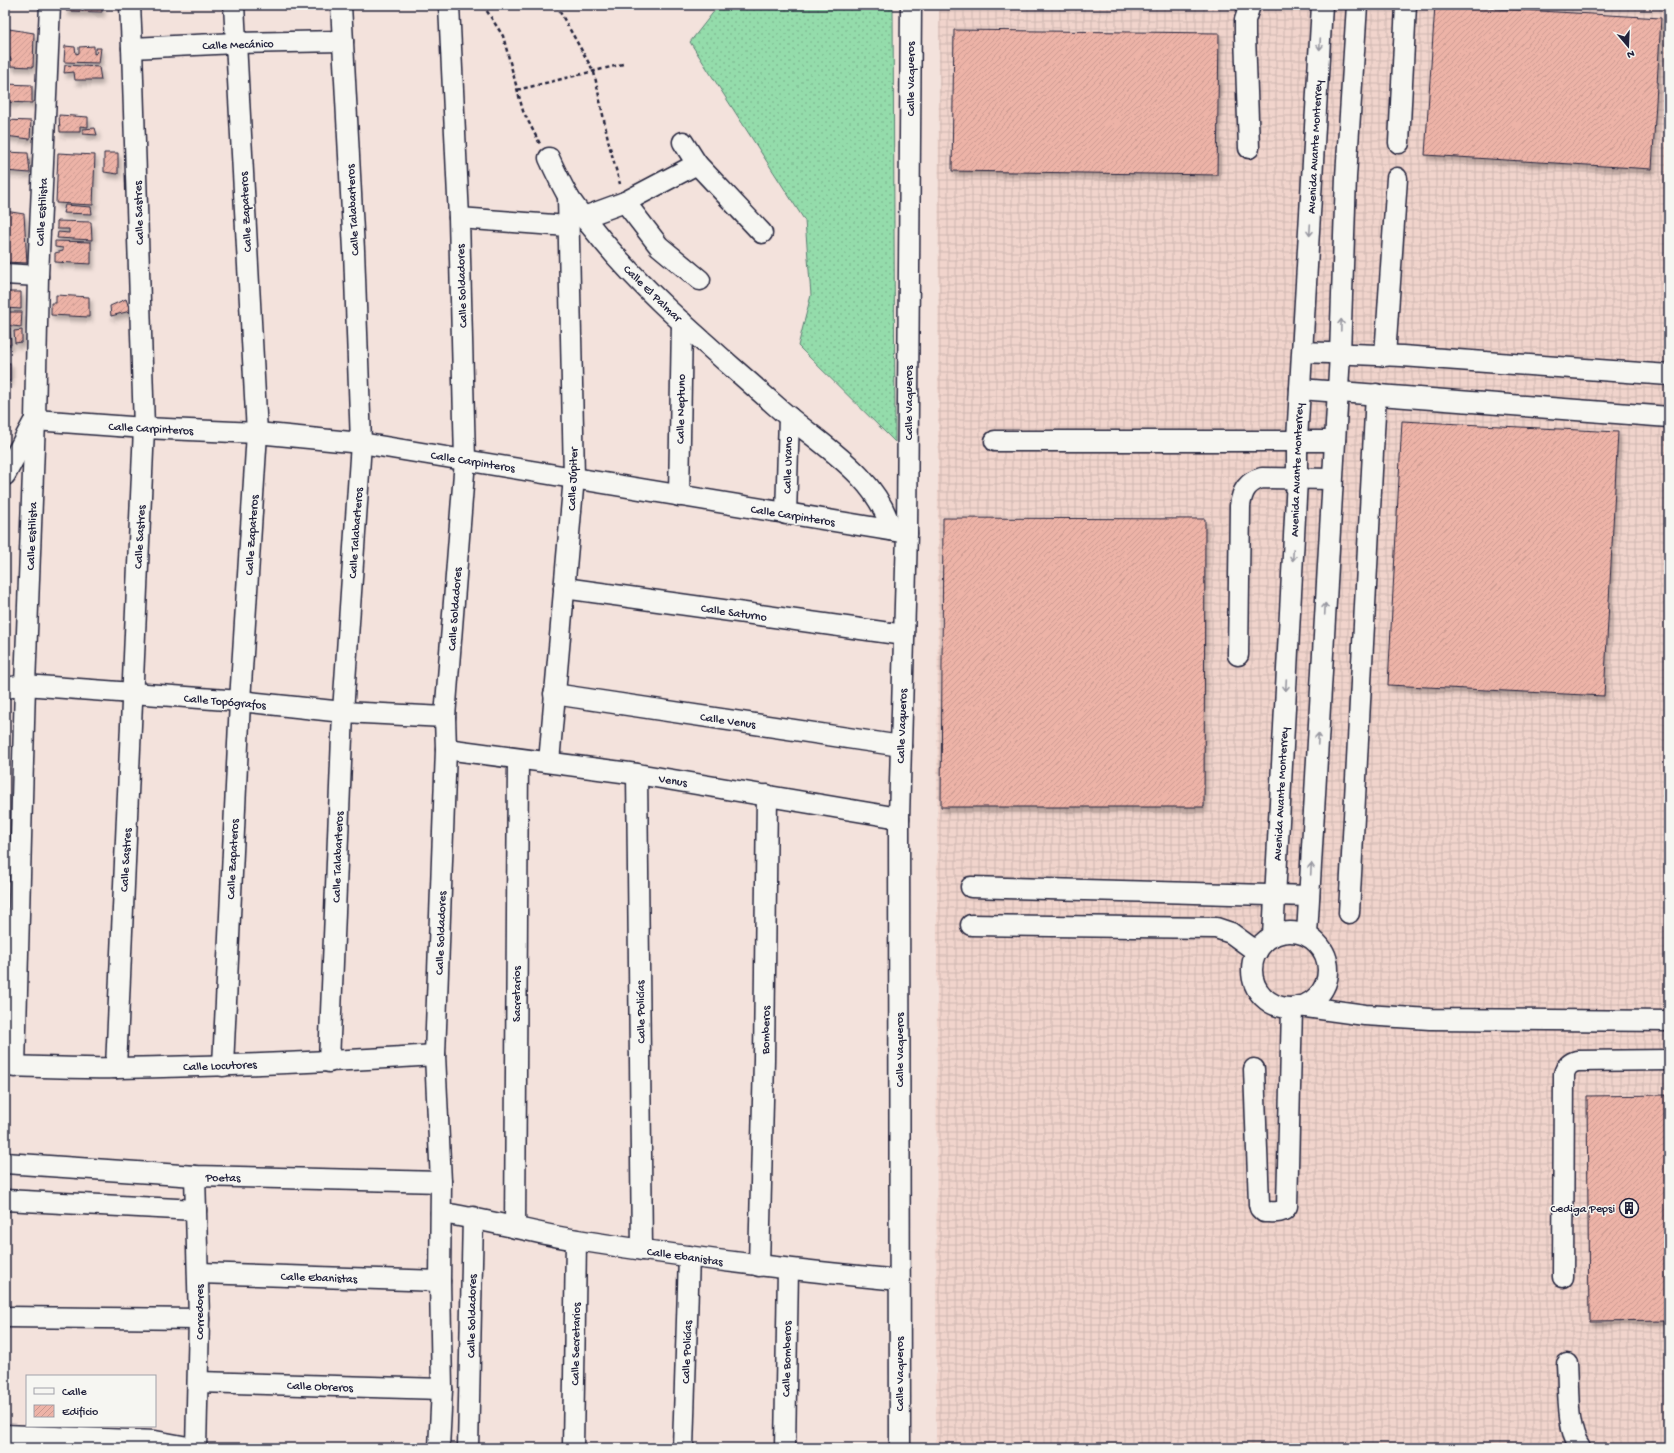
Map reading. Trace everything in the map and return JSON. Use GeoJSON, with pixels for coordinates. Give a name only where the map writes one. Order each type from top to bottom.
{"type":"FeatureCollection","features":[{"type":"Feature","properties":{"kind":"street","name":"Calle Estilista"},"geometry":{"type":"LineString","coordinates":[[10,1067],[35,420],[38,276],[50,5]]}},
{"type":"Feature","properties":{"kind":"street","name":"Calle Sastres"},"geometry":{"type":"LineString","coordinates":[[116,1068],[144,428],[130,5]]}},
{"type":"Feature","properties":{"kind":"street","name":"Calle Zapateros"},"geometry":{"type":"LineString","coordinates":[[222,1066],[240,701],[257,433],[234,5]]}},
{"type":"Feature","properties":{"kind":"street","name":"Calle Talabarteros"},"geometry":{"type":"LineString","coordinates":[[329,1062],[343,712],[361,442],[354,250],[341,5]]}},
{"type":"Feature","properties":{"kind":"street","name":"Calle Soldadores"},"geometry":{"type":"LineString","coordinates":[[439,1448],[442,1389],[440,1281],[441,1182],[435,1055],[446,749],[445,717],[465,460],[459,218],[449,5]]}},
{"type":"Feature","properties":{"kind":"street","name":"Calle Vaqueros"},"geometry":{"type":"LineString","coordinates":[[900,1448],[898,818],[904,635],[899,532],[911,5]]}},
{"type":"Feature","properties":{"kind":"street"},"geometry":{"type":"LineString","coordinates":[[1249,148],[1245,20],[1250,5]]}},
{"type":"Feature","properties":{"kind":"street","name":"Avenida Avante Monterrey"},"geometry":{"type":"LineString","coordinates":[[1273,936],[1297,479],[1297,440],[1322,5]]}},
{"type":"Feature","properties":{"kind":"street"},"geometry":{"type":"LineString","coordinates":[[1307,935],[1338,392],[1346,178],[1357,5]]}},
{"type":"Feature","properties":{"kind":"street"},"geometry":{"type":"LineString","coordinates":[[1399,143],[1406,5]]}},
{"type":"Feature","properties":{"kind":"street","name":"Calle Mecánico"},"geometry":{"type":"LineString","coordinates":[[132,48],[236,43],[343,42]]}},
{"type":"Feature","properties":{"kind":"street"},"geometry":{"type":"LineString","coordinates":[[683,142],[697,164],[762,233]]}},
{"type":"Feature","properties":{"kind":"street","name":"Calle El Palmar"},"geometry":{"type":"LineString","coordinates":[[549,158],[568,196],[576,222],[609,250],[682,322],[789,417],[812,433],[858,475],[882,504],[899,532]]}},
{"type":"Feature","properties":{"kind":"street"},"geometry":{"type":"LineString","coordinates":[[459,218],[576,222],[625,202],[697,164]]}},
{"type":"Feature","properties":{"kind":"street"},"geometry":{"type":"LineString","coordinates":[[1385,356],[1397,178]]}},
{"type":"Feature","properties":{"kind":"street"},"geometry":{"type":"LineString","coordinates":[[625,202],[659,246],[700,280]]}},
{"type":"Feature","properties":{"kind":"street","name":"Calle Júpiter"},"geometry":{"type":"LineString","coordinates":[[548,762],[574,477],[576,222]]}},
{"type":"Feature","properties":{"kind":"street"},"geometry":{"type":"LineString","coordinates":[[5,274],[38,276]]}},
{"type":"Feature","properties":{"kind":"street","name":"Calle Neptuno"},"geometry":{"type":"LineString","coordinates":[[679,496],[682,322]]}},
{"type":"Feature","properties":{"kind":"street"},"geometry":{"type":"LineString","coordinates":[[1303,352],[1669,375]]}},
{"type":"Feature","properties":{"kind":"street"},"geometry":{"type":"LineString","coordinates":[[1300,389],[1669,417]]}},
{"type":"Feature","properties":{"kind":"street"},"geometry":{"type":"LineString","coordinates":[[1349,913],[1376,394]]}},
{"type":"Feature","properties":{"kind":"street","name":"Calle Urano"},"geometry":{"type":"LineString","coordinates":[[786,514],[789,417]]}},
{"type":"Feature","properties":{"kind":"street"},"geometry":{"type":"LineString","coordinates":[[5,475],[35,420]]}},
{"type":"Feature","properties":{"kind":"street","name":"Calle Carpinteros"},"geometry":{"type":"LineString","coordinates":[[35,420],[144,428],[257,433],[361,442],[899,532]]}},
{"type":"Feature","properties":{"kind":"street"},"geometry":{"type":"LineString","coordinates":[[995,441],[1335,441]]}},
{"type":"Feature","properties":{"kind":"street"},"geometry":{"type":"LineString","coordinates":[[1238,655],[1240,506],[1246,486],[1254,480],[1262,478],[1277,477],[1297,479],[1332,479]]}},
{"type":"Feature","properties":{"kind":"street","name":"Calle Saturno"},"geometry":{"type":"LineString","coordinates":[[564,588],[904,635]]}},
{"type":"Feature","properties":{"kind":"street","name":"Calle Topógrafos"},"geometry":{"type":"LineString","coordinates":[[5,688],[25,685],[240,701],[343,712],[445,717]]}},
{"type":"Feature","properties":{"kind":"street","name":"Calle Venus"},"geometry":{"type":"LineString","coordinates":[[554,694],[901,746]]}},
{"type":"Feature","properties":{"kind":"street","name":"Venus"},"geometry":{"type":"LineString","coordinates":[[446,749],[637,774],[898,818]]}},
{"type":"Feature","properties":{"kind":"street","name":"Sacretarios"},"geometry":{"type":"LineString","coordinates":[[515,1228],[518,759]]}},
{"type":"Feature","properties":{"kind":"street","name":"Calle Policías"},"geometry":{"type":"LineString","coordinates":[[637,774],[642,1250]]}},
{"type":"Feature","properties":{"kind":"street","name":"Bomberos"},"geometry":{"type":"LineString","coordinates":[[759,1266],[764,1059],[767,795]]}},
{"type":"Feature","properties":{"kind":"street"},"geometry":{"type":"LineString","coordinates":[[971,887],[1309,896]]}},
{"type":"Feature","properties":{"kind":"street"},"geometry":{"type":"LineString","coordinates":[[971,925],[1216,928],[1231,932],[1256,952]]}},
{"type":"Feature","properties":{"kind":"street"},"geometry":{"type":"LineString","coordinates":[[1296,1007],[1310,1002],[1319,995],[1325,985],[1328,974],[1327,962],[1324,951],[1307,935],[1296,932],[1284,932],[1263,942],[1256,952],[1252,974],[1255,985],[1262,995],[1270,1002],[1281,1006],[1365,1015],[1430,1019],[1669,1021]]}},
{"type":"Feature","properties":{"kind":"street"},"geometry":{"type":"LineString","coordinates":[[1254,1069],[1259,1204],[1260,1208],[1264,1212],[1282,1212],[1287,1206],[1296,1007]]}},
{"type":"Feature","properties":{"kind":"street","name":"Calle Locutores"},"geometry":{"type":"LineString","coordinates":[[10,1067],[116,1068],[222,1066],[329,1062],[435,1055]]}},
{"type":"Feature","properties":{"kind":"street"},"geometry":{"type":"LineString","coordinates":[[1563,1278],[1565,1069],[1572,1062],[1576,1061],[1669,1060]]}},
{"type":"Feature","properties":{"kind":"street","name":"Poetas"},"geometry":{"type":"LineString","coordinates":[[5,1163],[195,1176],[441,1182]]}},
{"type":"Feature","properties":{"kind":"street","name":"Corredores"},"geometry":{"type":"LineString","coordinates":[[195,1176],[200,1319],[195,1448]]}},
{"type":"Feature","properties":{"kind":"street"},"geometry":{"type":"LineString","coordinates":[[5,1200],[196,1210]]}},
{"type":"Feature","properties":{"kind":"street"},"geometry":{"type":"LineString","coordinates":[[441,1213],[473,1217]]}},
{"type":"Feature","properties":{"kind":"street","name":"Calle Soldadores"},"geometry":{"type":"LineString","coordinates":[[468,1448],[473,1217]]}},
{"type":"Feature","properties":{"kind":"street","name":"Calle Ebanistas"},"geometry":{"type":"LineString","coordinates":[[473,1217],[515,1228],[576,1240],[642,1250],[759,1266],[899,1280]]}},
{"type":"Feature","properties":{"kind":"street","name":"Calle Secretarios"},"geometry":{"type":"LineString","coordinates":[[573,1448],[576,1240]]}},
{"type":"Feature","properties":{"kind":"street","name":"Calle Policías"},"geometry":{"type":"LineString","coordinates":[[683,1448],[689,1256]]}},
{"type":"Feature","properties":{"kind":"street","name":"Calle Bomberos"},"geometry":{"type":"LineString","coordinates":[[785,1448],[788,1269]]}},
{"type":"Feature","properties":{"kind":"street","name":"Calle Ebanistas"},"geometry":{"type":"LineString","coordinates":[[198,1273],[440,1281]]}},
{"type":"Feature","properties":{"kind":"street"},"geometry":{"type":"LineString","coordinates":[[5,1317],[200,1319]]}},
{"type":"Feature","properties":{"kind":"street"},"geometry":{"type":"LineString","coordinates":[[1567,1364],[1571,1426],[1576,1443],[1580,1448]]}},
{"type":"Feature","properties":{"kind":"street","name":"Calle Obreros"},"geometry":{"type":"LineString","coordinates":[[198,1382],[442,1389]]}},
{"type":"Feature","properties":{"kind":"street"},"geometry":{"type":"LineString","coordinates":[[5,1435],[155,1441],[195,1448]]}},
{"type":"Feature","properties":{"kind":"path"},"geometry":{"type":"LineString","coordinates":[[483,5],[503,36],[522,111],[549,158]]}},
{"type":"Feature","properties":{"kind":"path"},"geometry":{"type":"LineString","coordinates":[[556,5],[594,72],[609,144],[625,202]]}},
{"type":"Feature","properties":{"kind":"path"},"geometry":{"type":"LineString","coordinates":[[517,90],[623,64]]}},
{"type":"Feature","properties":{"kind":"shaded area"},"geometry":{"type":"Polygon","coordinates":[[[939,5],[1669,5],[1669,1448],[936,1448],[939,5]]]}},
{"type":"Feature","properties":{"kind":"green space"},"geometry":{"type":"Polygon","coordinates":[[[719,5],[893,5],[895,442],[798,346],[811,295],[805,221],[690,42],[719,5]]]}},
{"type":"Feature","properties":{"kind":"building"},"geometry":{"type":"Polygon","coordinates":[[[66,5],[102,5],[102,12],[66,11],[66,5]]]}},
{"type":"Feature","properties":{"kind":"building"},"geometry":{"type":"Polygon","coordinates":[[[1435,5],[1661,18],[1652,169],[1425,155],[1435,5]]]}},
{"type":"Feature","properties":{"kind":"building"},"geometry":{"type":"Polygon","coordinates":[[[9,29],[34,33],[33,67],[10,66],[11,58],[7,58],[9,29]]]}},
{"type":"Feature","properties":{"kind":"building"},"geometry":{"type":"Polygon","coordinates":[[[954,30],[1219,33],[1217,175],[952,171],[954,30]]]}},
{"type":"Feature","properties":{"kind":"building"},"geometry":{"type":"Polygon","coordinates":[[[65,46],[75,47],[76,54],[79,53],[79,47],[94,46],[94,54],[97,53],[96,48],[101,48],[99,63],[64,62],[65,46]]]}},
{"type":"Feature","properties":{"kind":"building"},"geometry":{"type":"Polygon","coordinates":[[[65,65],[99,67],[101,80],[75,80],[74,72],[64,73],[65,65]]]}},
{"type":"Feature","properties":{"kind":"building"},"geometry":{"type":"Polygon","coordinates":[[[5,84],[32,85],[32,103],[5,102],[5,84]]]}},
{"type":"Feature","properties":{"kind":"building"},"geometry":{"type":"Polygon","coordinates":[[[59,115],[88,117],[88,127],[80,126],[80,132],[60,132],[59,115]]]}},
{"type":"Feature","properties":{"kind":"building"},"geometry":{"type":"Polygon","coordinates":[[[5,120],[31,121],[30,139],[5,136],[5,120]]]}},
{"type":"Feature","properties":{"kind":"building"},"geometry":{"type":"Polygon","coordinates":[[[95,128],[97,135],[83,134],[83,129],[95,128]]]}},
{"type":"Feature","properties":{"kind":"building"},"geometry":{"type":"Polygon","coordinates":[[[5,152],[28,153],[30,173],[5,171],[5,152]]]}},
{"type":"Feature","properties":{"kind":"building"},"geometry":{"type":"Polygon","coordinates":[[[58,153],[95,155],[93,205],[56,203],[58,153]]]}},
{"type":"Feature","properties":{"kind":"building"},"geometry":{"type":"Polygon","coordinates":[[[104,153],[118,153],[118,174],[104,172],[104,153]]]}},
{"type":"Feature","properties":{"kind":"building"},"geometry":{"type":"Polygon","coordinates":[[[65,205],[91,207],[92,214],[63,213],[65,205]]]}},
{"type":"Feature","properties":{"kind":"building"},"geometry":{"type":"Polygon","coordinates":[[[5,211],[24,214],[27,263],[5,262],[5,211]]]}},
{"type":"Feature","properties":{"kind":"building"},"geometry":{"type":"Polygon","coordinates":[[[57,221],[91,222],[92,240],[57,238],[58,232],[69,233],[69,229],[57,229],[57,221]]]}},
{"type":"Feature","properties":{"kind":"building"},"geometry":{"type":"Polygon","coordinates":[[[55,241],[91,242],[91,264],[55,262],[55,253],[63,251],[63,248],[55,247],[55,241]]]}},
{"type":"Feature","properties":{"kind":"building"},"geometry":{"type":"Polygon","coordinates":[[[5,292],[21,292],[21,309],[5,308],[5,292]]]}},
{"type":"Feature","properties":{"kind":"building"},"geometry":{"type":"Polygon","coordinates":[[[56,295],[89,297],[89,317],[51,315],[51,303],[56,303],[56,295]]]}},
{"type":"Feature","properties":{"kind":"building"},"geometry":{"type":"Polygon","coordinates":[[[126,299],[130,311],[111,316],[110,306],[126,299]]]}},
{"type":"Feature","properties":{"kind":"building"},"geometry":{"type":"Polygon","coordinates":[[[5,312],[22,312],[21,327],[5,325],[5,312]]]}},
{"type":"Feature","properties":{"kind":"building"},"geometry":{"type":"Polygon","coordinates":[[[5,328],[10,328],[11,345],[5,345],[5,328]]]}},
{"type":"Feature","properties":{"kind":"building"},"geometry":{"type":"Polygon","coordinates":[[[22,330],[22,342],[15,343],[14,331],[22,330]]]}},
{"type":"Feature","properties":{"kind":"building"},"geometry":{"type":"Polygon","coordinates":[[[5,363],[10,363],[10,381],[5,381],[5,363]]]}},
{"type":"Feature","properties":{"kind":"building"},"geometry":{"type":"Polygon","coordinates":[[[1402,421],[1618,432],[1604,696],[1388,685],[1402,421]]]}},
{"type":"Feature","properties":{"kind":"building"},"geometry":{"type":"Polygon","coordinates":[[[943,518],[1205,519],[1204,807],[941,807],[943,518]]]}},
{"type":"Feature","properties":{"kind":"building","name":"Cediga Pepsi"},"geometry":{"type":"Polygon","coordinates":[[[1669,1095],[1669,1320],[1589,1321],[1587,1096],[1669,1095]]]}},
{"type":"Feature","properties":{"kind":"place","name":"Cediga Pepsi"},"geometry":{"type":"Point","coordinates":[1629,1208]}}]}
